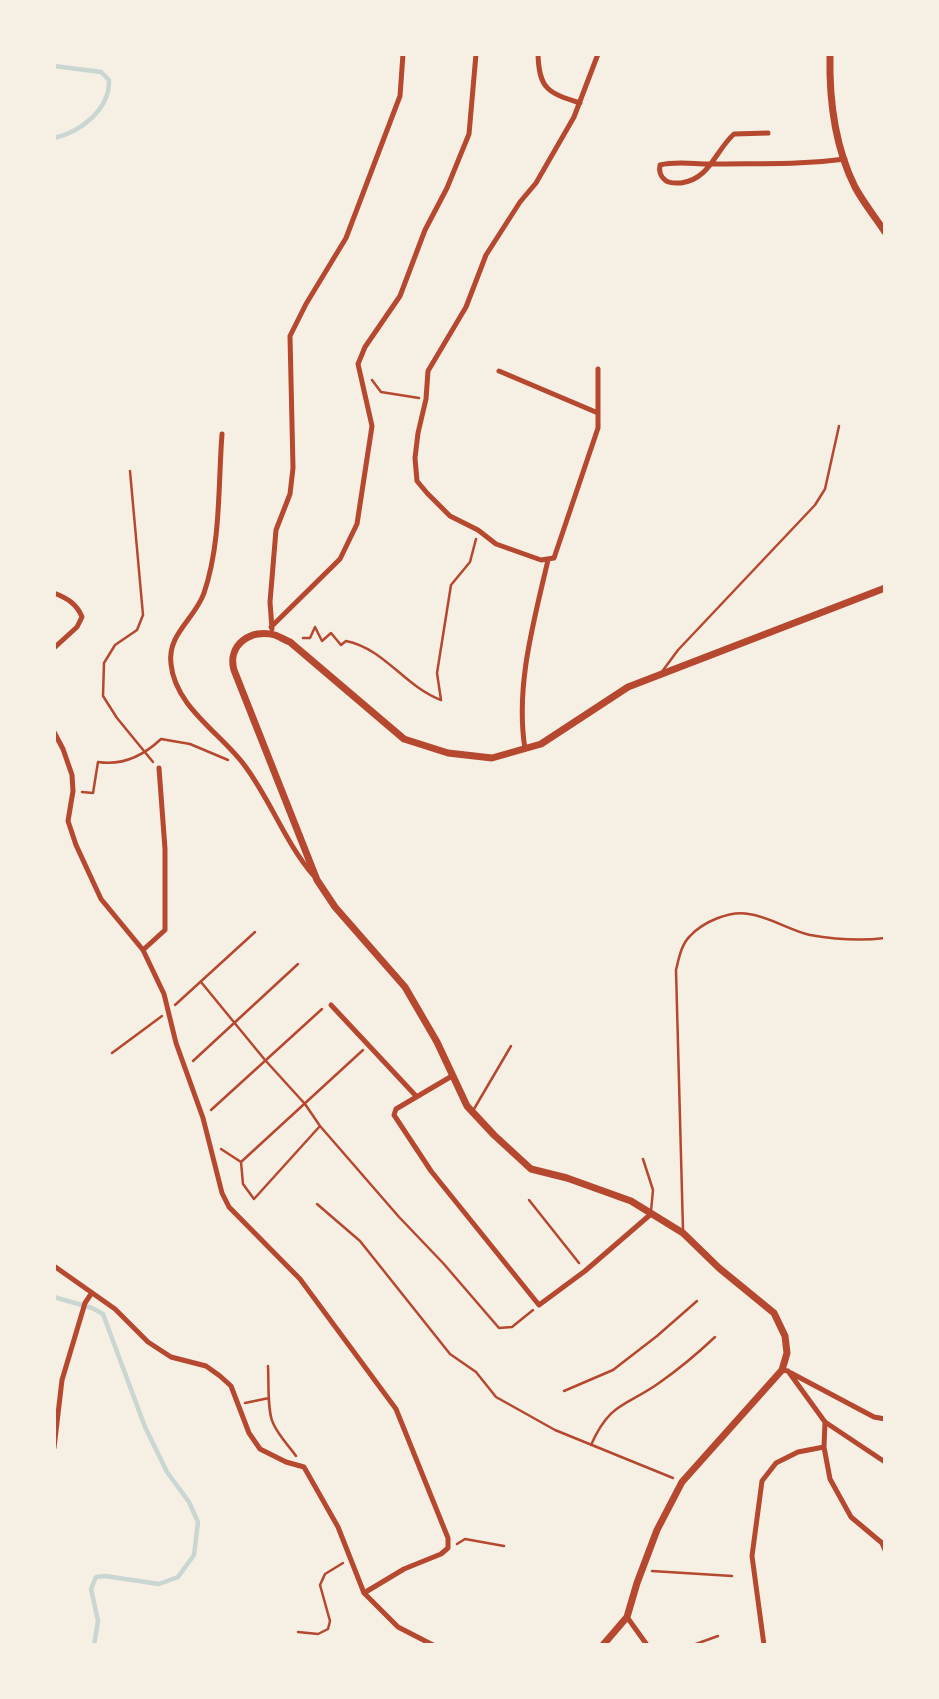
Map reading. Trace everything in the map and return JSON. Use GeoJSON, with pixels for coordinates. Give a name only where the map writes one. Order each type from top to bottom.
{"type":"FeatureCollection","features":[{"type":"Feature","properties":{"kind":"street"},"geometry":{"type":"LineString","coordinates":[[273,631],[270,603],[276,530],[290,494],[293,468],[290,336],[346,238],[366,190],[400,96],[403,54]]}},
{"type":"Feature","properties":{"kind":"street"},"geometry":{"type":"LineString","coordinates":[[317,880],[232,662],[233,652],[239,642],[250,635],[273,631],[340,559],[357,524],[372,426],[358,364],[365,347],[400,296],[425,230],[447,188],[468,134],[476,54]]}},
{"type":"Feature","properties":{"kind":"street"},"geometry":{"type":"LineString","coordinates":[[538,54],[539,76],[545,88],[580,103]]}},
{"type":"Feature","properties":{"kind":"street"},"geometry":{"type":"LineString","coordinates":[[598,54],[574,117],[536,183],[520,202],[486,256],[466,307],[428,371],[426,399],[415,458],[417,481],[450,516],[478,530],[496,544],[541,560],[554,558],[598,428],[598,369]]}},
{"type":"Feature","properties":{"kind":"street"},"geometry":{"type":"LineString","coordinates":[[830,54],[829,78],[834,125],[855,186],[885,232]]}},
{"type":"Feature","properties":{"kind":"street"},"geometry":{"type":"LineString","coordinates":[[768,133],[743,132],[734,135],[719,151],[713,163],[695,179],[672,183],[664,180],[659,172],[660,165],[668,163],[713,163],[827,162],[845,159]]}},
{"type":"Feature","properties":{"kind":"street"},"geometry":{"type":"LineString","coordinates":[[499,371],[598,413]]}},
{"type":"Feature","properties":{"kind":"street"},"geometry":{"type":"LineString","coordinates":[[222,435],[215,542],[209,575],[203,597],[181,627],[171,649],[170,665],[180,691],[244,765],[265,797],[296,855],[335,907],[405,988],[437,1042],[467,1106],[531,1169],[567,1178],[631,1201],[683,1233],[719,1268],[774,1313],[785,1336],[788,1353],[785,1371],[682,1482],[657,1530],[628,1617],[603,1645]]}},
{"type":"Feature","properties":{"kind":"street"},"geometry":{"type":"LineString","coordinates":[[525,748],[521,726],[524,682],[531,635],[548,560]]}},
{"type":"Feature","properties":{"kind":"street"},"geometry":{"type":"LineString","coordinates":[[273,631],[290,642],[404,739],[448,753],[492,758],[541,744],[628,687],[885,589]]}},
{"type":"Feature","properties":{"kind":"street"},"geometry":{"type":"LineString","coordinates":[[54,593],[66,598],[78,608],[82,617],[77,627],[54,648]]}},
{"type":"Feature","properties":{"kind":"street"},"geometry":{"type":"LineString","coordinates":[[54,732],[64,749],[72,775],[73,791],[68,821],[76,845],[101,899],[143,950],[164,994],[185,1068],[203,1118],[222,1193],[229,1207],[300,1279],[396,1409],[448,1538],[448,1548],[441,1554],[404,1569],[364,1593]]}},
{"type":"Feature","properties":{"kind":"street"},"geometry":{"type":"LineString","coordinates":[[143,950],[165,930],[165,849],[159,768]]}},
{"type":"Feature","properties":{"kind":"street"},"geometry":{"type":"LineString","coordinates":[[331,1005],[416,1096]]}},
{"type":"Feature","properties":{"kind":"street"},"geometry":{"type":"LineString","coordinates":[[452,1076],[396,1109],[394,1115],[431,1171],[539,1305],[586,1271],[650,1214]]}},
{"type":"Feature","properties":{"kind":"street"},"geometry":{"type":"LineString","coordinates":[[54,1266],[115,1309],[148,1342],[171,1357],[205,1366],[231,1386],[249,1433],[260,1449],[286,1462],[304,1467],[338,1527],[364,1593],[398,1627],[433,1645]]}},
{"type":"Feature","properties":{"kind":"street"},"geometry":{"type":"LineString","coordinates":[[54,1448],[62,1381],[85,1303],[91,1294]]}},
{"type":"Feature","properties":{"kind":"street"},"geometry":{"type":"LineString","coordinates":[[785,1371],[874,1417],[885,1419]]}},
{"type":"Feature","properties":{"kind":"street"},"geometry":{"type":"LineString","coordinates":[[785,1371],[825,1422],[885,1462]]}},
{"type":"Feature","properties":{"kind":"street"},"geometry":{"type":"LineString","coordinates":[[825,1422],[824,1447],[830,1479],[851,1517],[882,1543],[885,1550]]}},
{"type":"Feature","properties":{"kind":"street"},"geometry":{"type":"LineString","coordinates":[[764,1645],[752,1556],[762,1481],[776,1463],[798,1452],[824,1447]]}},
{"type":"Feature","properties":{"kind":"street"},"geometry":{"type":"LineString","coordinates":[[628,1617],[647,1645]]}},
{"type":"Feature","properties":{"kind":"lane"},"geometry":{"type":"LineString","coordinates":[[659,675],[678,650],[815,505],[825,489],[839,426]]}},
{"type":"Feature","properties":{"kind":"lane"},"geometry":{"type":"LineString","coordinates":[[683,1233],[676,970],[682,948],[690,935],[710,921],[748,913],[809,934],[868,940],[885,938]]}},
{"type":"Feature","properties":{"kind":"lane"},"geometry":{"type":"LineString","coordinates":[[473,1112],[511,1046]]}},
{"type":"Feature","properties":{"kind":"lane"},"geometry":{"type":"LineString","coordinates":[[643,1159],[654,1198],[650,1214]]}},
{"type":"Feature","properties":{"kind":"path"},"geometry":{"type":"LineString","coordinates":[[358,364],[381,392],[426,399]]}},
{"type":"Feature","properties":{"kind":"path"},"geometry":{"type":"LineString","coordinates":[[130,471],[144,615],[137,630],[115,645],[104,663],[103,696],[145,754]]}},
{"type":"Feature","properties":{"kind":"path"},"geometry":{"type":"LineString","coordinates":[[290,642],[310,638],[315,627],[322,641],[331,633],[341,645],[346,640],[361,644],[381,655],[405,679],[441,700],[437,673],[451,585],[470,562],[478,530]]}},
{"type":"Feature","properties":{"kind":"path"},"geometry":{"type":"LineString","coordinates":[[73,791],[93,793],[98,762],[113,765],[145,754],[161,739],[190,744],[244,765]]}},
{"type":"Feature","properties":{"kind":"path"},"geometry":{"type":"LineString","coordinates":[[112,1053],[169,1011],[255,932]]}},
{"type":"Feature","properties":{"kind":"path"},"geometry":{"type":"LineString","coordinates":[[185,1068],[298,964]]}},
{"type":"Feature","properties":{"kind":"path"},"geometry":{"type":"LineString","coordinates":[[201,982],[305,1104],[320,1126],[499,1328],[512,1327],[539,1305]]}},
{"type":"Feature","properties":{"kind":"path"},"geometry":{"type":"LineString","coordinates":[[203,1118],[318,1010],[331,1005]]}},
{"type":"Feature","properties":{"kind":"path"},"geometry":{"type":"LineString","coordinates":[[241,1162],[370,1044]]}},
{"type":"Feature","properties":{"kind":"path"},"geometry":{"type":"LineString","coordinates":[[241,1162],[243,1184],[254,1199],[320,1126]]}},
{"type":"Feature","properties":{"kind":"path"},"geometry":{"type":"LineString","coordinates":[[209,1142],[241,1162]]}},
{"type":"Feature","properties":{"kind":"path"},"geometry":{"type":"LineString","coordinates":[[529,1200],[586,1271]]}},
{"type":"Feature","properties":{"kind":"path"},"geometry":{"type":"LineString","coordinates":[[317,1204],[360,1241],[450,1354],[482,1377],[496,1397],[555,1430],[682,1482]]}},
{"type":"Feature","properties":{"kind":"path"},"geometry":{"type":"LineString","coordinates":[[565,1391],[613,1370],[697,1301]]}},
{"type":"Feature","properties":{"kind":"path"},"geometry":{"type":"LineString","coordinates":[[591,1445],[600,1424],[619,1405],[651,1389],[679,1370],[715,1337]]}},
{"type":"Feature","properties":{"kind":"path"},"geometry":{"type":"LineString","coordinates":[[268,1366],[273,1424],[304,1467]]}},
{"type":"Feature","properties":{"kind":"path"},"geometry":{"type":"LineString","coordinates":[[239,1408],[255,1400],[269,1398]]}},
{"type":"Feature","properties":{"kind":"path"},"geometry":{"type":"LineString","coordinates":[[448,1548],[465,1539],[505,1546]]}},
{"type":"Feature","properties":{"kind":"path"},"geometry":{"type":"LineString","coordinates":[[298,1632],[318,1634],[328,1629],[330,1621],[320,1585],[325,1574],[349,1560]]}},
{"type":"Feature","properties":{"kind":"path"},"geometry":{"type":"LineString","coordinates":[[642,1571],[732,1576]]}},
{"type":"Feature","properties":{"kind":"path"},"geometry":{"type":"LineString","coordinates":[[692,1645],[718,1636]]}},
{"type":"Feature","properties":{"kind":"waterway"},"geometry":{"type":"LineString","coordinates":[[54,66],[101,72],[109,80],[105,100],[92,118],[84,125],[54,138]]}},
{"type":"Feature","properties":{"kind":"waterway"},"geometry":{"type":"LineString","coordinates":[[54,1297],[103,1314],[145,1427],[167,1472],[189,1502],[198,1522],[194,1555],[178,1577],[159,1584],[96,1577],[91,1589],[98,1621],[94,1645]]}}]}
